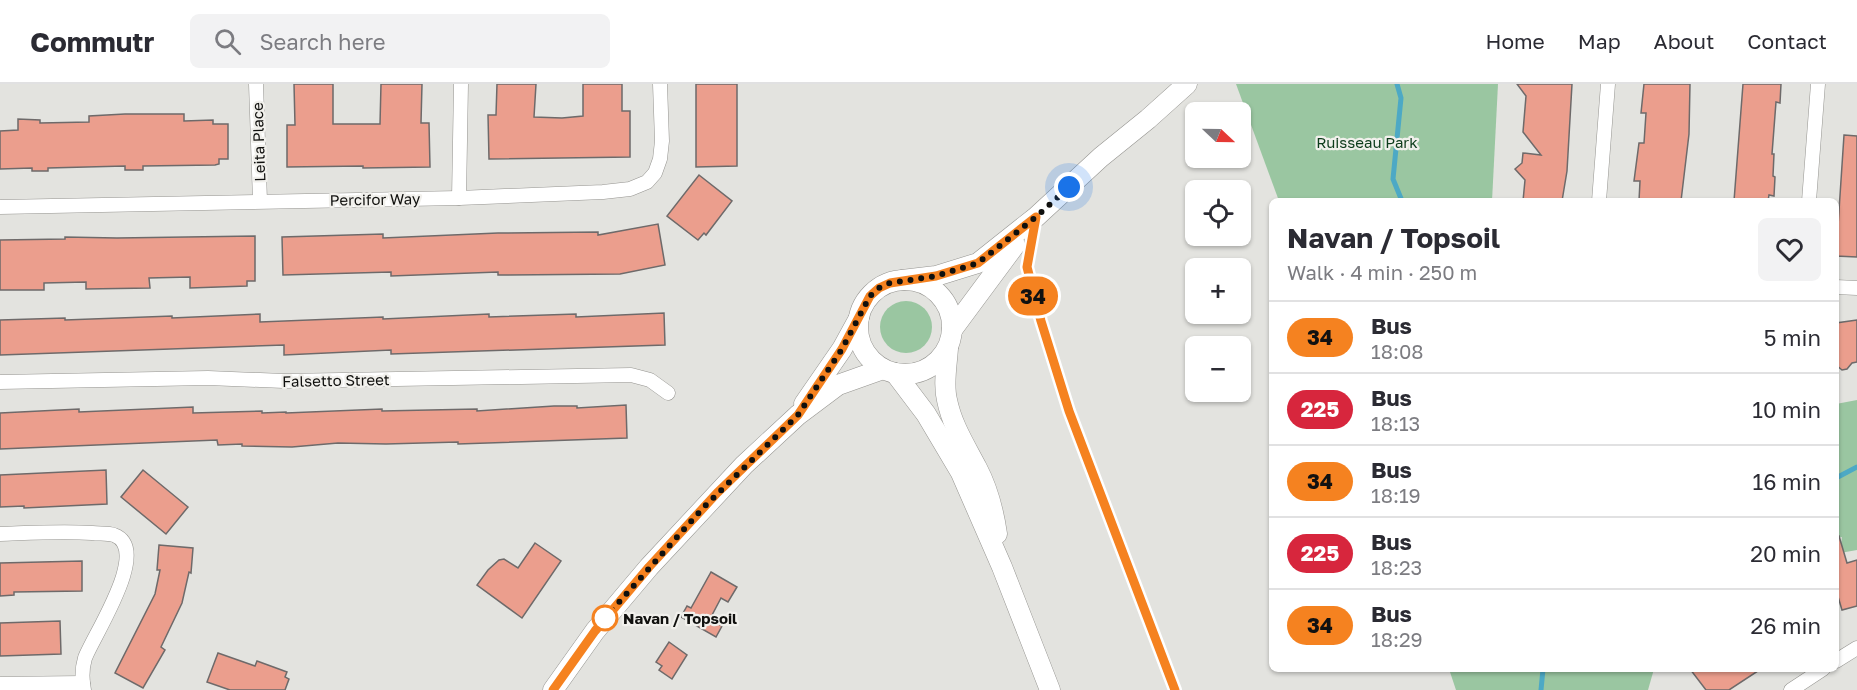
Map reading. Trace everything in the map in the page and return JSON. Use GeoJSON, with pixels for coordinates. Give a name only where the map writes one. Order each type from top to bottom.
{"type":"FeatureCollection","features":[{"type":"Feature","properties":{"kind":"main road"},"geometry":{"type":"LineString","coordinates":[[798,415],[842,349],[863,306],[879,288],[902,280],[936,276],[978,263],[1036,217],[1101,157],[1187,84]]}},
{"type":"Feature","properties":{"kind":"main road"},"geometry":{"type":"LineString","coordinates":[[553,690],[595,631],[649,567],[703,508],[798,415],[838,385],[889,371],[913,374],[927,369],[939,360],[950,339],[1036,217]]}},
{"type":"Feature","properties":{"kind":"main road"},"geometry":{"type":"LineString","coordinates":[[902,280],[922,283],[939,294],[947,304],[951,316],[946,396],[956,430],[977,468],[996,522],[1002,567]]}},
{"type":"Feature","properties":{"kind":"main road"},"geometry":{"type":"LineString","coordinates":[[859,318],[858,330],[866,353],[874,362],[889,371],[926,414],[961,473],[1028,630],[1050,690]]}},
{"type":"Feature","properties":{"kind":"main road"},"geometry":{"type":"LineString","coordinates":[[1028,630],[1061,690]]}},
{"type":"Feature","properties":{"kind":"street","name":"Leita Place"},"geometry":{"type":"LineString","coordinates":[[256,84],[260,201]]}},
{"type":"Feature","properties":{"kind":"street"},"geometry":{"type":"LineString","coordinates":[[459,198],[461,84]]}},
{"type":"Feature","properties":{"kind":"street","name":"Percifor Way"},"geometry":{"type":"LineString","coordinates":[[0,207],[459,198],[614,192],[647,182],[655,173],[661,150],[660,84]]}},
{"type":"Feature","properties":{"kind":"street"},"geometry":{"type":"LineString","coordinates":[[1599,198],[1608,84]]}},
{"type":"Feature","properties":{"kind":"street"},"geometry":{"type":"LineString","coordinates":[[1809,198],[1818,84]]}},
{"type":"Feature","properties":{"kind":"street"},"geometry":{"type":"LineString","coordinates":[[1839,287],[1857,288]]}},
{"type":"Feature","properties":{"kind":"street","name":"Falsetto Street"},"geometry":{"type":"LineString","coordinates":[[0,382],[208,378],[284,381],[631,375],[650,380],[668,393]]}},
{"type":"Feature","properties":{"kind":"street"},"geometry":{"type":"LineString","coordinates":[[0,534],[79,532],[112,534],[121,538],[126,548],[127,564],[122,581],[84,660],[83,686],[0,684]]}},
{"type":"Feature","properties":{"kind":"street"},"geometry":{"type":"LineString","coordinates":[[1839,659],[1857,648]]}},
{"type":"Feature","properties":{"kind":"street"},"geometry":{"type":"LineString","coordinates":[[1791,690],[1818,672]]}},
{"type":"Feature","properties":{"kind":"green space","name":"Ruisseau Park"},"geometry":{"type":"Polygon","coordinates":[[[1236,84],[1498,84],[1492,198],[1278,198],[1251,125],[1251,102],[1243,102],[1236,84]]]}},
{"type":"Feature","properties":{"kind":"green space"},"geometry":{"type":"Polygon","coordinates":[[[906,301],[916,303],[924,309],[930,317],[932,327],[930,337],[924,345],[916,351],[906,353],[896,351],[888,345],[882,337],[880,327],[882,317],[888,309],[896,303],[906,301]]]}},
{"type":"Feature","properties":{"kind":"green space"},"geometry":{"type":"Polygon","coordinates":[[[1857,400],[1857,550],[1840,553],[1842,537],[1839,538],[1839,403],[1857,400]]]}},
{"type":"Feature","properties":{"kind":"green space"},"geometry":{"type":"Polygon","coordinates":[[[1450,672],[1653,672],[1648,690],[1456,690],[1450,672]]]}},
{"type":"Feature","properties":{"kind":"building"},"geometry":{"type":"Polygon","coordinates":[[[294,84],[333,84],[333,124],[380,124],[381,84],[422,84],[421,123],[429,123],[430,167],[287,167],[287,125],[295,125],[294,84]]]}},
{"type":"Feature","properties":{"kind":"building"},"geometry":{"type":"Polygon","coordinates":[[[497,84],[536,84],[534,117],[562,118],[583,116],[583,84],[622,84],[622,111],[630,111],[630,157],[489,159],[488,115],[496,115],[497,84]]]}},
{"type":"Feature","properties":{"kind":"building"},"geometry":{"type":"Polygon","coordinates":[[[696,84],[737,84],[737,166],[696,167],[696,84]]]}},
{"type":"Feature","properties":{"kind":"building"},"geometry":{"type":"Polygon","coordinates":[[[1517,84],[1572,84],[1567,171],[1562,198],[1523,198],[1525,180],[1515,169],[1522,163],[1523,153],[1541,155],[1523,132],[1526,96],[1517,84]]]}},
{"type":"Feature","properties":{"kind":"building"},"geometry":{"type":"Polygon","coordinates":[[[1644,84],[1690,84],[1689,134],[1681,198],[1639,198],[1640,181],[1634,181],[1639,143],[1644,143],[1646,113],[1641,113],[1644,84]]]}},
{"type":"Feature","properties":{"kind":"building"},"geometry":{"type":"Polygon","coordinates":[[[1743,84],[1781,84],[1780,103],[1776,102],[1772,154],[1774,154],[1774,196],[1734,198],[1743,84]]]}},
{"type":"Feature","properties":{"kind":"building"},"geometry":{"type":"Polygon","coordinates":[[[184,114],[184,121],[213,120],[213,124],[228,124],[228,159],[219,159],[219,164],[215,165],[143,166],[143,170],[125,170],[125,166],[48,168],[48,171],[32,171],[32,168],[0,169],[0,131],[18,130],[18,119],[40,120],[40,123],[89,122],[89,116],[184,114]]]}},
{"type":"Feature","properties":{"kind":"building"},"geometry":{"type":"Polygon","coordinates":[[[1844,135],[1857,136],[1857,257],[1839,256],[1839,211],[1844,135]]]}},
{"type":"Feature","properties":{"kind":"building"},"geometry":{"type":"Polygon","coordinates":[[[699,175],[732,201],[706,235],[704,233],[698,240],[667,216],[699,175]]]}},
{"type":"Feature","properties":{"kind":"building"},"geometry":{"type":"Polygon","coordinates":[[[658,224],[665,265],[620,274],[498,275],[498,272],[391,276],[391,272],[283,275],[282,237],[383,234],[383,238],[598,232],[598,235],[658,224]]]}},
{"type":"Feature","properties":{"kind":"building"},"geometry":{"type":"Polygon","coordinates":[[[255,236],[255,281],[247,281],[247,286],[190,288],[190,277],[149,278],[150,288],[86,289],[86,282],[44,283],[44,290],[0,290],[0,240],[65,239],[65,237],[255,236]]]}},
{"type":"Feature","properties":{"kind":"building"},"geometry":{"type":"Polygon","coordinates":[[[664,313],[665,345],[391,354],[391,350],[284,355],[284,345],[0,355],[0,320],[172,316],[172,318],[260,314],[260,322],[489,314],[489,317],[576,314],[576,317],[664,313]]]}},
{"type":"Feature","properties":{"kind":"building"},"geometry":{"type":"Polygon","coordinates":[[[1857,320],[1857,362],[1842,370],[1839,368],[1839,323],[1857,320]]]}},
{"type":"Feature","properties":{"kind":"building"},"geometry":{"type":"Polygon","coordinates":[[[626,405],[627,438],[458,444],[458,442],[338,443],[292,447],[218,445],[217,440],[0,449],[0,413],[193,407],[193,413],[262,411],[262,413],[286,413],[382,409],[382,411],[477,409],[477,411],[554,406],[577,406],[577,408],[626,405]]]}},
{"type":"Feature","properties":{"kind":"building"},"geometry":{"type":"Polygon","coordinates":[[[106,470],[107,504],[0,507],[0,475],[106,470]]]}},
{"type":"Feature","properties":{"kind":"building"},"geometry":{"type":"Polygon","coordinates":[[[143,470],[188,507],[166,534],[121,497],[143,470]]]}},
{"type":"Feature","properties":{"kind":"building"},"geometry":{"type":"Polygon","coordinates":[[[1839,536],[1847,563],[1857,560],[1857,606],[1842,610],[1839,600],[1839,536]]]}},
{"type":"Feature","properties":{"kind":"building"},"geometry":{"type":"Polygon","coordinates":[[[535,543],[561,561],[522,618],[477,585],[499,560],[504,559],[518,568],[535,543]]]}},
{"type":"Feature","properties":{"kind":"building"},"geometry":{"type":"Polygon","coordinates":[[[159,545],[193,548],[191,573],[189,572],[182,603],[161,647],[165,650],[143,688],[115,673],[155,594],[160,570],[157,570],[159,545]]]}},
{"type":"Feature","properties":{"kind":"building"},"geometry":{"type":"Polygon","coordinates":[[[82,561],[82,591],[14,592],[14,595],[0,596],[0,563],[82,561]]]}},
{"type":"Feature","properties":{"kind":"building"},"geometry":{"type":"Polygon","coordinates":[[[711,572],[737,587],[728,602],[721,598],[710,619],[722,626],[716,637],[681,617],[687,606],[691,608],[711,572]]]}},
{"type":"Feature","properties":{"kind":"building"},"geometry":{"type":"Polygon","coordinates":[[[60,621],[61,654],[0,656],[0,623],[60,621]]]}},
{"type":"Feature","properties":{"kind":"building"},"geometry":{"type":"Polygon","coordinates":[[[669,642],[687,655],[672,679],[659,670],[662,666],[656,662],[669,642]]]}},
{"type":"Feature","properties":{"kind":"building"},"geometry":{"type":"Polygon","coordinates":[[[218,653],[255,666],[257,661],[287,672],[285,677],[289,679],[285,690],[230,690],[207,682],[218,653]]]}},
{"type":"Feature","properties":{"kind":"building"},"geometry":{"type":"Polygon","coordinates":[[[1692,672],[1756,672],[1729,690],[1706,690],[1692,672]]]}},
{"type":"Feature","properties":{"kind":"waterway"},"geometry":{"type":"LineString","coordinates":[[1397,84],[1401,98],[1393,179],[1401,198]]}},
{"type":"Feature","properties":{"kind":"waterway"},"geometry":{"type":"LineString","coordinates":[[1839,476],[1857,467]]}},
{"type":"Feature","properties":{"kind":"waterway"},"geometry":{"type":"LineString","coordinates":[[1541,690],[1543,672]]}},
{"type":"Feature","properties":{"kind":"bus line","name":"34"},"geometry":{"type":"LineString","coordinates":[[553,690],[595,631],[649,567],[744,465],[798,415],[819,380],[842,349],[870,296],[879,288],[890,283],[954,272],[978,263],[1036,217],[1027,267],[1030,284],[1069,411],[1175,690]]}},
{"type":"Feature","properties":{"kind":"place","name":"Navan / Topsoil"},"geometry":{"type":"Point","coordinates":[605,618]}},
{"type":"Feature","properties":{"kind":"route"},"geometry":{"type":"LineString","coordinates":[[605,618],[703,508],[744,465],[798,415],[819,380],[842,349],[870,296],[879,288],[890,283],[954,272],[978,263],[1036,217],[1069,187]]}}]}
